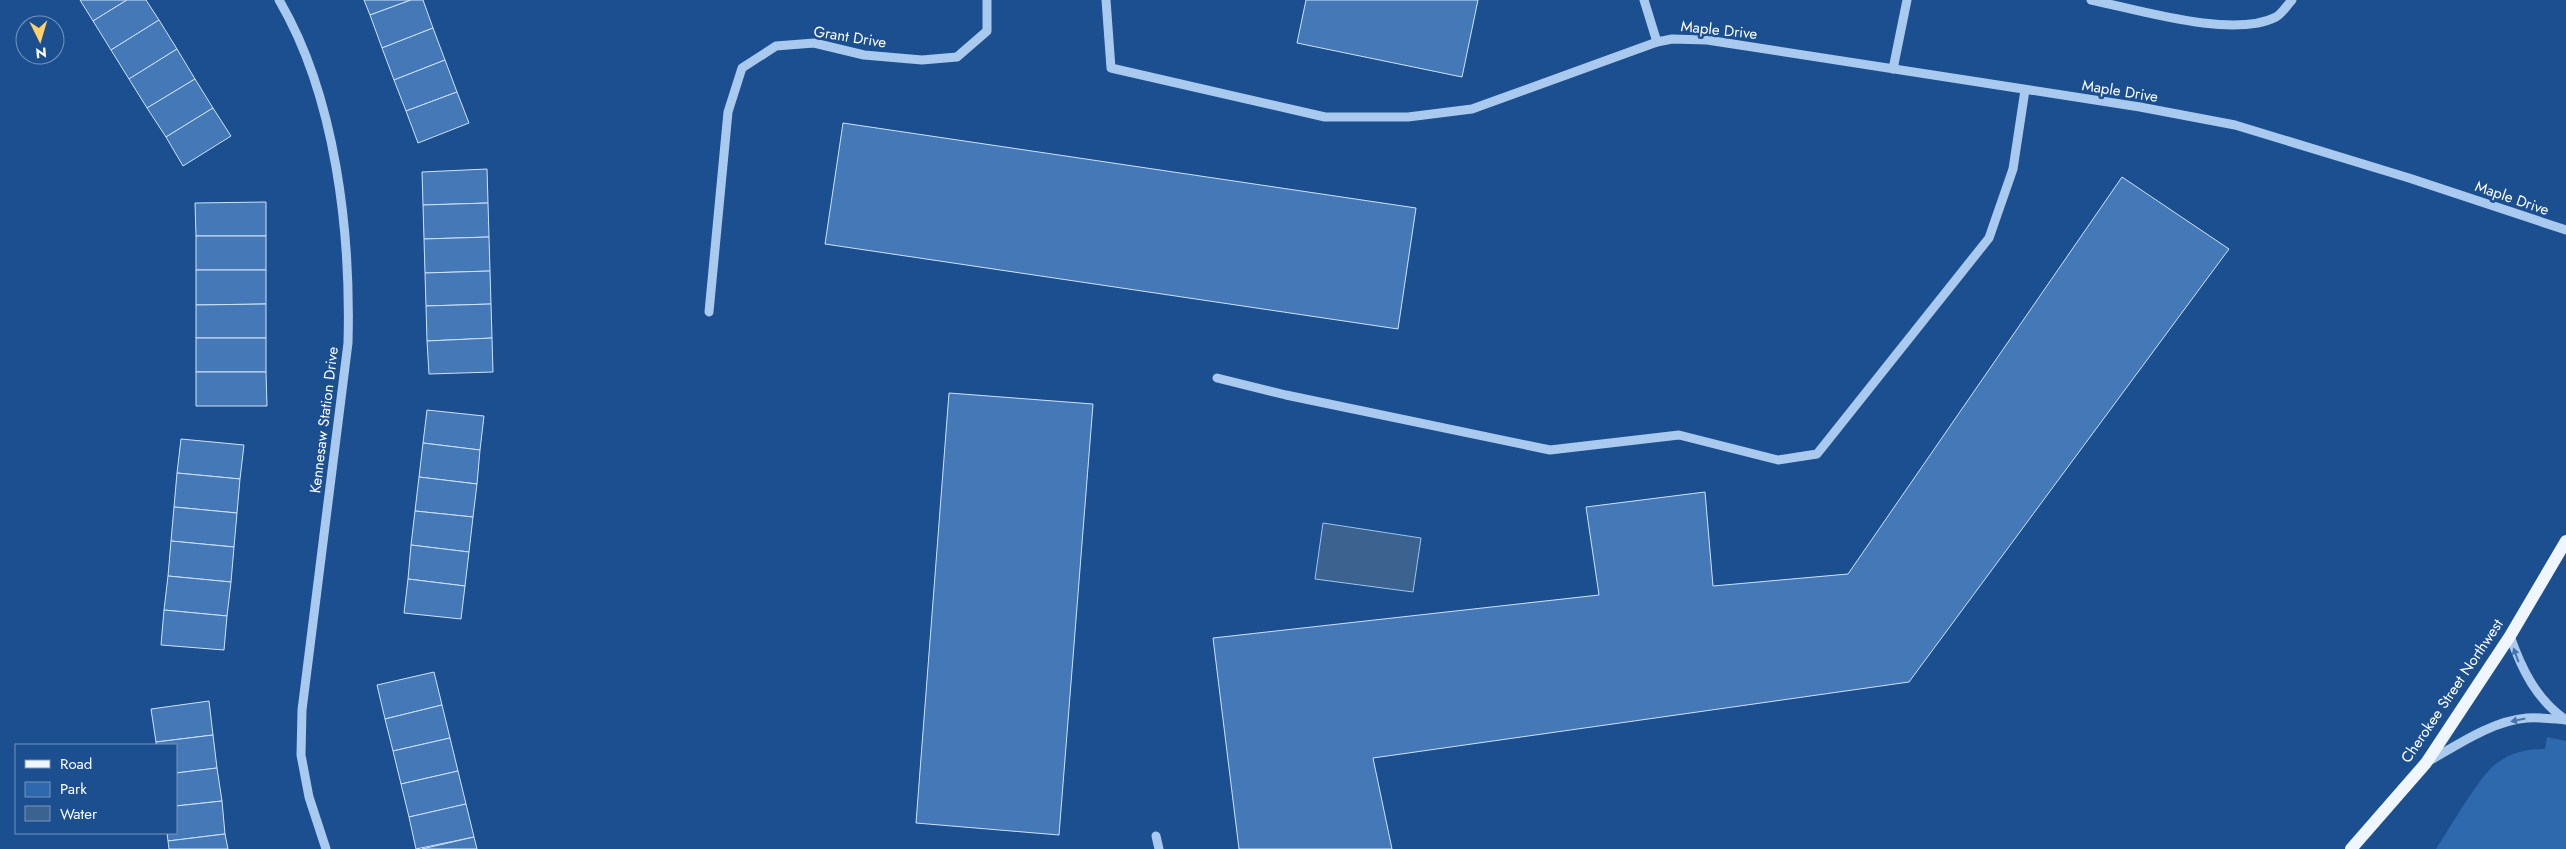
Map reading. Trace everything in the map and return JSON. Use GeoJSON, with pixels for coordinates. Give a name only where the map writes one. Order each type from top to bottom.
{"type":"FeatureCollection","features":[{"type":"Feature","properties":{"kind":"main road","name":"Cherokee Street Northwest"},"geometry":{"type":"LineString","coordinates":[[2351,849],[2426,763],[2510,636],[2566,541]]}},
{"type":"Feature","properties":{"kind":"street","name":"Kennesaw Station Drive"},"geometry":{"type":"LineString","coordinates":[[278,0],[320,97],[333,152],[344,218],[349,286],[348,343],[302,710],[301,755],[309,797],[326,849]]}},
{"type":"Feature","properties":{"kind":"street","name":"Grant Drive"},"geometry":{"type":"LineString","coordinates":[[709,312],[728,112],[742,68],[776,46],[814,43],[864,55],[922,60],[957,57],[987,31],[987,0]]}},
{"type":"Feature","properties":{"kind":"street","name":"Maple Drive"},"geometry":{"type":"LineString","coordinates":[[1106,0],[1111,68],[1325,117],[1408,117],[1472,109],[1657,42],[1672,39],[1707,40],[2025,90],[2235,126],[2409,178],[2566,230]]}},
{"type":"Feature","properties":{"kind":"street"},"geometry":{"type":"LineString","coordinates":[[1644,0],[1657,42]]}},
{"type":"Feature","properties":{"kind":"street"},"geometry":{"type":"LineString","coordinates":[[1893,70],[1907,0]]}},
{"type":"Feature","properties":{"kind":"street"},"geometry":{"type":"LineString","coordinates":[[2091,0],[2217,26],[2247,26],[2278,17],[2292,0]]}},
{"type":"Feature","properties":{"kind":"street"},"geometry":{"type":"LineString","coordinates":[[1217,378],[1334,406],[1550,450],[1678,435],[1778,460],[1817,454],[1989,238],[2013,169],[2025,90]]}},
{"type":"Feature","properties":{"kind":"street"},"geometry":{"type":"LineString","coordinates":[[2510,636],[2528,680],[2551,710],[2566,720]]}},
{"type":"Feature","properties":{"kind":"street"},"geometry":{"type":"LineString","coordinates":[[2426,763],[2490,728],[2507,722],[2528,718],[2566,720]]}},
{"type":"Feature","properties":{"kind":"street"},"geometry":{"type":"LineString","coordinates":[[1156,836],[1159,849]]}},
{"type":"Feature","properties":{"kind":"green space"},"geometry":{"type":"Polygon","coordinates":[[[2547,737],[2566,741],[2566,849],[2436,849],[2474,790],[2490,769],[2503,759],[2514,754],[2545,749],[2547,737]]]}},
{"type":"Feature","properties":{"kind":"water"},"geometry":{"type":"Polygon","coordinates":[[[1323,523],[1421,538],[1413,592],[1315,579],[1323,523]]]}},
{"type":"Feature","properties":{"kind":"building"},"geometry":{"type":"Polygon","coordinates":[[[80,0],[127,0],[93,21],[80,0]]]}},
{"type":"Feature","properties":{"kind":"building"},"geometry":{"type":"Polygon","coordinates":[[[127,0],[146,0],[159,20],[111,50],[93,21],[127,0]]]}},
{"type":"Feature","properties":{"kind":"building"},"geometry":{"type":"Polygon","coordinates":[[[364,0],[411,0],[370,15],[364,0]]]}},
{"type":"Feature","properties":{"kind":"building"},"geometry":{"type":"Polygon","coordinates":[[[411,0],[423,0],[433,28],[382,48],[370,15],[411,0]]]}},
{"type":"Feature","properties":{"kind":"building"},"geometry":{"type":"Polygon","coordinates":[[[1306,0],[1478,0],[1462,77],[1297,43],[1306,0]]]}},
{"type":"Feature","properties":{"kind":"building"},"geometry":{"type":"Polygon","coordinates":[[[159,20],[177,49],[129,79],[111,50],[159,20]]]}},
{"type":"Feature","properties":{"kind":"building"},"geometry":{"type":"Polygon","coordinates":[[[433,28],[445,60],[394,80],[382,48],[433,28]]]}},
{"type":"Feature","properties":{"kind":"building"},"geometry":{"type":"Polygon","coordinates":[[[177,49],[195,79],[147,108],[129,79],[177,49]]]}},
{"type":"Feature","properties":{"kind":"building"},"geometry":{"type":"Polygon","coordinates":[[[445,60],[457,92],[406,111],[394,80],[445,60]]]}},
{"type":"Feature","properties":{"kind":"building"},"geometry":{"type":"Polygon","coordinates":[[[195,79],[213,108],[166,137],[147,108],[195,79]]]}},
{"type":"Feature","properties":{"kind":"building"},"geometry":{"type":"Polygon","coordinates":[[[457,92],[469,123],[418,143],[406,111],[457,92]]]}},
{"type":"Feature","properties":{"kind":"building"},"geometry":{"type":"Polygon","coordinates":[[[213,108],[231,136],[183,166],[166,137],[213,108]]]}},
{"type":"Feature","properties":{"kind":"building"},"geometry":{"type":"Polygon","coordinates":[[[843,123],[1416,208],[1398,329],[825,244],[843,123]]]}},
{"type":"Feature","properties":{"kind":"building"},"geometry":{"type":"Polygon","coordinates":[[[487,169],[488,203],[423,205],[422,172],[487,169]]]}},
{"type":"Feature","properties":{"kind":"building"},"geometry":{"type":"Polygon","coordinates":[[[2122,177],[2229,249],[1909,682],[1373,758],[1392,849],[1239,849],[1213,638],[1599,595],[1586,507],[1705,492],[1713,586],[1848,574],[2122,177]]]}},
{"type":"Feature","properties":{"kind":"building"},"geometry":{"type":"Polygon","coordinates":[[[266,202],[266,236],[196,236],[195,203],[266,202]]]}},
{"type":"Feature","properties":{"kind":"building"},"geometry":{"type":"Polygon","coordinates":[[[488,203],[489,237],[424,239],[423,205],[488,203]]]}},
{"type":"Feature","properties":{"kind":"building"},"geometry":{"type":"Polygon","coordinates":[[[196,236],[266,236],[266,270],[196,270],[196,236]]]}},
{"type":"Feature","properties":{"kind":"building"},"geometry":{"type":"Polygon","coordinates":[[[489,237],[490,271],[425,273],[424,239],[489,237]]]}},
{"type":"Feature","properties":{"kind":"building"},"geometry":{"type":"Polygon","coordinates":[[[196,270],[266,270],[266,304],[196,305],[196,270]]]}},
{"type":"Feature","properties":{"kind":"building"},"geometry":{"type":"Polygon","coordinates":[[[490,271],[491,304],[426,306],[425,273],[490,271]]]}},
{"type":"Feature","properties":{"kind":"building"},"geometry":{"type":"Polygon","coordinates":[[[266,304],[266,338],[196,338],[196,305],[266,304]]]}},
{"type":"Feature","properties":{"kind":"building"},"geometry":{"type":"Polygon","coordinates":[[[491,304],[492,338],[427,341],[426,306],[491,304]]]}},
{"type":"Feature","properties":{"kind":"building"},"geometry":{"type":"Polygon","coordinates":[[[196,338],[266,338],[266,372],[196,372],[196,338]]]}},
{"type":"Feature","properties":{"kind":"building"},"geometry":{"type":"Polygon","coordinates":[[[492,338],[493,372],[429,374],[427,341],[492,338]]]}},
{"type":"Feature","properties":{"kind":"building"},"geometry":{"type":"Polygon","coordinates":[[[196,372],[266,372],[267,406],[196,406],[196,372]]]}},
{"type":"Feature","properties":{"kind":"building"},"geometry":{"type":"Polygon","coordinates":[[[949,393],[1093,404],[1059,835],[916,823],[949,393]]]}},
{"type":"Feature","properties":{"kind":"building"},"geometry":{"type":"Polygon","coordinates":[[[427,410],[484,416],[480,450],[423,443],[427,410]]]}},
{"type":"Feature","properties":{"kind":"building"},"geometry":{"type":"Polygon","coordinates":[[[181,439],[244,445],[240,479],[177,473],[181,439]]]}},
{"type":"Feature","properties":{"kind":"building"},"geometry":{"type":"Polygon","coordinates":[[[423,443],[480,450],[477,484],[419,477],[423,443]]]}},
{"type":"Feature","properties":{"kind":"building"},"geometry":{"type":"Polygon","coordinates":[[[177,473],[240,479],[237,513],[174,507],[177,473]]]}},
{"type":"Feature","properties":{"kind":"building"},"geometry":{"type":"Polygon","coordinates":[[[419,477],[477,484],[473,517],[415,511],[419,477]]]}},
{"type":"Feature","properties":{"kind":"building"},"geometry":{"type":"Polygon","coordinates":[[[174,507],[237,513],[234,547],[171,541],[174,507]]]}},
{"type":"Feature","properties":{"kind":"building"},"geometry":{"type":"Polygon","coordinates":[[[415,511],[473,517],[469,552],[411,545],[415,511]]]}},
{"type":"Feature","properties":{"kind":"building"},"geometry":{"type":"Polygon","coordinates":[[[171,541],[234,547],[231,582],[168,576],[171,541]]]}},
{"type":"Feature","properties":{"kind":"building"},"geometry":{"type":"Polygon","coordinates":[[[411,545],[469,552],[465,586],[408,579],[411,545]]]}},
{"type":"Feature","properties":{"kind":"building"},"geometry":{"type":"Polygon","coordinates":[[[168,576],[231,582],[227,616],[164,610],[168,576]]]}},
{"type":"Feature","properties":{"kind":"building"},"geometry":{"type":"Polygon","coordinates":[[[408,579],[465,586],[461,619],[404,613],[408,579]]]}},
{"type":"Feature","properties":{"kind":"building"},"geometry":{"type":"Polygon","coordinates":[[[164,610],[227,616],[224,650],[161,645],[164,610]]]}},
{"type":"Feature","properties":{"kind":"building"},"geometry":{"type":"Polygon","coordinates":[[[434,672],[442,705],[385,719],[377,685],[434,672]]]}},
{"type":"Feature","properties":{"kind":"building"},"geometry":{"type":"Polygon","coordinates":[[[209,701],[213,735],[156,742],[151,709],[209,701]]]}},
{"type":"Feature","properties":{"kind":"building"},"geometry":{"type":"Polygon","coordinates":[[[442,705],[450,738],[393,751],[385,719],[442,705]]]}},
{"type":"Feature","properties":{"kind":"building"},"geometry":{"type":"Polygon","coordinates":[[[213,735],[217,768],[178,773],[178,744],[156,744],[156,742],[213,735]]]}},
{"type":"Feature","properties":{"kind":"building"},"geometry":{"type":"Polygon","coordinates":[[[450,738],[458,771],[401,784],[393,751],[450,738]]]}},
{"type":"Feature","properties":{"kind":"building"},"geometry":{"type":"Polygon","coordinates":[[[217,768],[222,801],[178,806],[178,773],[217,768]]]}},
{"type":"Feature","properties":{"kind":"building"},"geometry":{"type":"Polygon","coordinates":[[[458,771],[466,804],[409,817],[401,784],[458,771]]]}},
{"type":"Feature","properties":{"kind":"building"},"geometry":{"type":"Polygon","coordinates":[[[222,801],[225,834],[168,841],[167,834],[178,834],[178,806],[222,801]]]}},
{"type":"Feature","properties":{"kind":"building"},"geometry":{"type":"Polygon","coordinates":[[[466,804],[474,837],[416,849],[409,817],[466,804]]]}},
{"type":"Feature","properties":{"kind":"building"},"geometry":{"type":"Polygon","coordinates":[[[225,834],[228,849],[169,849],[168,841],[225,834]]]}},
{"type":"Feature","properties":{"kind":"building"},"geometry":{"type":"Polygon","coordinates":[[[474,837],[477,849],[422,849],[474,837]]]}}]}
